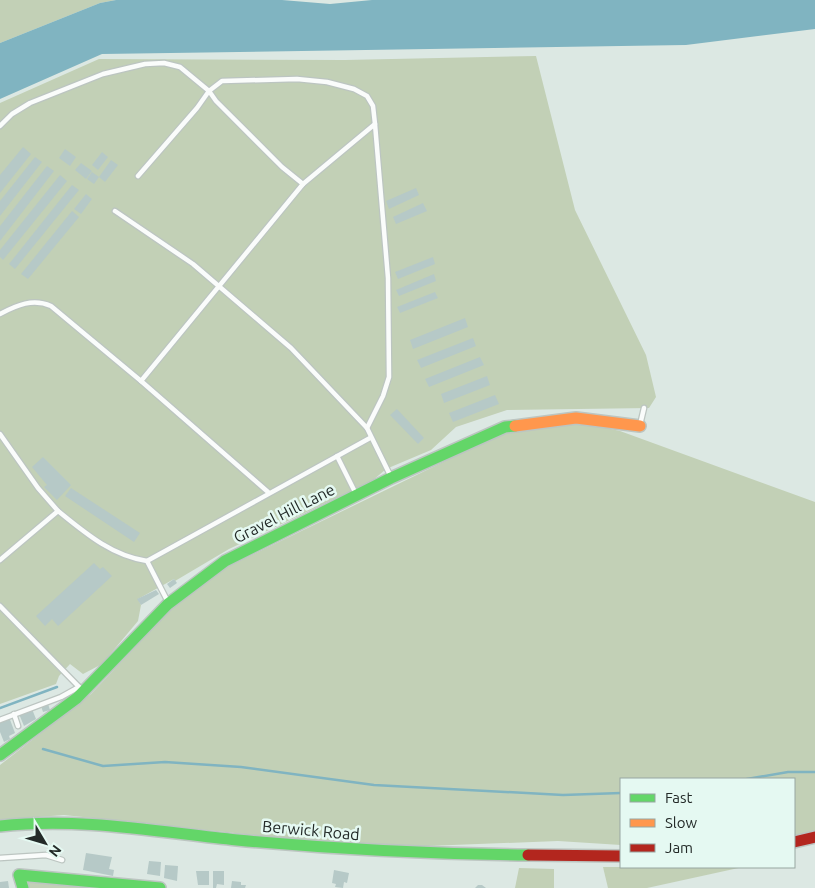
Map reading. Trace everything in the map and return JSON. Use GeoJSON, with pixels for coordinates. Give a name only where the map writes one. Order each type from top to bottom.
{"type":"FeatureCollection","features":[{"type":"Feature","properties":{"kind":"street","name":"Gravel Hill Lane"},"geometry":{"type":"LineString","coordinates":[[0,755],[81,690],[168,604],[225,561],[391,478],[505,427],[576,418],[640,426]]}},
{"type":"Feature","properties":{"kind":"street","name":"Berwick Road"},"geometry":{"type":"LineString","coordinates":[[0,826],[23,822],[77,822],[232,840],[358,850],[515,856],[620,856]]}},
{"type":"Feature","properties":{"kind":"street"},"geometry":{"type":"LineString","coordinates":[[795,842],[815,837]]}},
{"type":"Feature","properties":{"kind":"street"},"geometry":{"type":"LineString","coordinates":[[23,888],[19,875],[38,875],[160,888]]}},
{"type":"Feature","properties":{"kind":"lane"},"geometry":{"type":"LineString","coordinates":[[0,126],[12,114],[30,103],[103,74],[145,64],[164,63],[180,67],[209,91],[216,101],[303,184]]}},
{"type":"Feature","properties":{"kind":"lane"},"geometry":{"type":"LineString","coordinates":[[138,176],[197,108],[209,91],[222,81],[297,79],[327,82],[354,89],[367,96],[373,106],[388,278],[389,377],[383,396],[367,428]]}},
{"type":"Feature","properties":{"kind":"lane"},"geometry":{"type":"LineString","coordinates":[[141,381],[303,184],[375,124]]}},
{"type":"Feature","properties":{"kind":"lane"},"geometry":{"type":"LineString","coordinates":[[115,211],[193,264],[291,348],[367,428],[370,438],[391,478]]}},
{"type":"Feature","properties":{"kind":"lane"},"geometry":{"type":"LineString","coordinates":[[0,314],[17,305],[41,302],[52,306],[268,492]]}},
{"type":"Feature","properties":{"kind":"lane"},"geometry":{"type":"LineString","coordinates":[[640,426],[644,408]]}},
{"type":"Feature","properties":{"kind":"lane"},"geometry":{"type":"LineString","coordinates":[[0,434],[38,488],[58,511],[102,545],[130,559],[147,561],[268,492],[370,438]]}},
{"type":"Feature","properties":{"kind":"lane"},"geometry":{"type":"LineString","coordinates":[[337,456],[356,496]]}},
{"type":"Feature","properties":{"kind":"lane"},"geometry":{"type":"LineString","coordinates":[[0,560],[58,511]]}},
{"type":"Feature","properties":{"kind":"lane"},"geometry":{"type":"LineString","coordinates":[[147,561],[168,604]]}},
{"type":"Feature","properties":{"kind":"lane"},"geometry":{"type":"LineString","coordinates":[[0,606],[81,690],[0,720]]}},
{"type":"Feature","properties":{"kind":"lane"},"geometry":{"type":"LineString","coordinates":[[14,714],[18,726]]}},
{"type":"Feature","properties":{"kind":"lane"},"geometry":{"type":"LineString","coordinates":[[0,858],[46,855],[62,860]]}},
{"type":"Feature","properties":{"kind":"green space"},"geometry":{"type":"Polygon","coordinates":[[[0,0],[116,0],[100,3],[0,43],[0,0]]]}},
{"type":"Feature","properties":{"kind":"green space"},"geometry":{"type":"Polygon","coordinates":[[[536,56],[575,210],[646,355],[656,397],[649,408],[507,410],[456,427],[431,450],[386,469],[372,481],[229,549],[175,581],[174,579],[138,599],[141,605],[138,621],[102,664],[83,674],[70,664],[59,676],[56,684],[0,704],[0,103],[99,59],[345,60],[536,56]]]}},
{"type":"Feature","properties":{"kind":"green space"},"geometry":{"type":"Polygon","coordinates":[[[578,422],[620,431],[815,502],[815,832],[795,838],[795,778],[620,778],[620,845],[558,841],[376,848],[64,815],[0,820],[0,765],[91,694],[175,605],[211,575],[507,431],[578,422]]]}},
{"type":"Feature","properties":{"kind":"green space"},"geometry":{"type":"Polygon","coordinates":[[[603,867],[738,868],[647,888],[608,888],[603,867]]]}},
{"type":"Feature","properties":{"kind":"green space"},"geometry":{"type":"Polygon","coordinates":[[[519,868],[554,869],[554,888],[515,888],[519,868]]]}},
{"type":"Feature","properties":{"kind":"green space"},"geometry":{"type":"Polygon","coordinates":[[[19,875],[160,888],[23,888],[19,875]]]}},
{"type":"Feature","properties":{"kind":"water"},"geometry":{"type":"Polygon","coordinates":[[[116,0],[282,0],[330,4],[372,0],[815,0],[815,29],[686,45],[102,54],[0,99],[0,43],[100,3],[116,0]]]}},
{"type":"Feature","properties":{"kind":"building"},"geometry":{"type":"Polygon","coordinates":[[[23,147],[31,154],[0,193],[0,175],[23,147]]]}},
{"type":"Feature","properties":{"kind":"building"},"geometry":{"type":"Polygon","coordinates":[[[65,149],[76,157],[70,166],[59,158],[65,149]]]}},
{"type":"Feature","properties":{"kind":"building"},"geometry":{"type":"Polygon","coordinates":[[[102,152],[108,157],[98,170],[92,165],[102,152]]]}},
{"type":"Feature","properties":{"kind":"building"},"geometry":{"type":"Polygon","coordinates":[[[35,157],[42,162],[0,216],[0,201],[35,157]]]}},
{"type":"Feature","properties":{"kind":"building"},"geometry":{"type":"Polygon","coordinates":[[[111,160],[118,165],[105,182],[99,177],[111,160]]]}},
{"type":"Feature","properties":{"kind":"building"},"geometry":{"type":"Polygon","coordinates":[[[81,163],[92,171],[86,179],[75,170],[81,163]]]}},
{"type":"Feature","properties":{"kind":"building"},"geometry":{"type":"Polygon","coordinates":[[[47,166],[54,171],[0,241],[0,226],[47,166]]]}},
{"type":"Feature","properties":{"kind":"building"},"geometry":{"type":"Polygon","coordinates":[[[92,172],[99,177],[94,184],[87,179],[92,172]]]}},
{"type":"Feature","properties":{"kind":"building"},"geometry":{"type":"Polygon","coordinates":[[[60,175],[67,181],[3,260],[0,257],[0,250],[60,175]]]}},
{"type":"Feature","properties":{"kind":"building"},"geometry":{"type":"Polygon","coordinates":[[[72,185],[79,190],[15,269],[9,264],[72,185]]]}},
{"type":"Feature","properties":{"kind":"building"},"geometry":{"type":"Polygon","coordinates":[[[416,188],[419,195],[389,209],[386,201],[416,188]]]}},
{"type":"Feature","properties":{"kind":"building"},"geometry":{"type":"Polygon","coordinates":[[[86,194],[92,199],[81,214],[74,209],[86,194]]]}},
{"type":"Feature","properties":{"kind":"building"},"geometry":{"type":"Polygon","coordinates":[[[423,203],[427,211],[396,224],[393,217],[423,203]]]}},
{"type":"Feature","properties":{"kind":"building"},"geometry":{"type":"Polygon","coordinates":[[[72,211],[79,217],[28,279],[21,274],[72,211]]]}},
{"type":"Feature","properties":{"kind":"building"},"geometry":{"type":"Polygon","coordinates":[[[433,257],[435,264],[398,279],[395,272],[433,257]]]}},
{"type":"Feature","properties":{"kind":"building"},"geometry":{"type":"Polygon","coordinates":[[[434,274],[436,281],[399,296],[396,290],[434,274]]]}},
{"type":"Feature","properties":{"kind":"building"},"geometry":{"type":"Polygon","coordinates":[[[435,292],[438,298],[400,313],[397,307],[435,292]]]}},
{"type":"Feature","properties":{"kind":"building"},"geometry":{"type":"Polygon","coordinates":[[[465,318],[468,327],[413,349],[410,340],[465,318]]]}},
{"type":"Feature","properties":{"kind":"building"},"geometry":{"type":"Polygon","coordinates":[[[473,338],[476,346],[421,368],[417,360],[473,338]]]}},
{"type":"Feature","properties":{"kind":"building"},"geometry":{"type":"Polygon","coordinates":[[[480,357],[484,365],[429,387],[425,379],[480,357]]]}},
{"type":"Feature","properties":{"kind":"building"},"geometry":{"type":"Polygon","coordinates":[[[487,376],[490,385],[444,403],[441,394],[487,376]]]}},
{"type":"Feature","properties":{"kind":"building"},"geometry":{"type":"Polygon","coordinates":[[[495,395],[499,404],[453,422],[449,413],[495,395]]]}},
{"type":"Feature","properties":{"kind":"building"},"geometry":{"type":"Polygon","coordinates":[[[397,409],[424,438],[418,444],[390,415],[397,409]]]}},
{"type":"Feature","properties":{"kind":"building"},"geometry":{"type":"Polygon","coordinates":[[[43,457],[71,485],[57,500],[44,487],[47,485],[32,467],[43,457]]]}},
{"type":"Feature","properties":{"kind":"building"},"geometry":{"type":"Polygon","coordinates":[[[71,488],[140,533],[134,542],[65,496],[71,488]]]}},
{"type":"Feature","properties":{"kind":"building"},"geometry":{"type":"Polygon","coordinates":[[[94,563],[100,569],[103,567],[112,576],[58,626],[52,619],[45,626],[36,616],[94,563]]]}},
{"type":"Feature","properties":{"kind":"building"},"geometry":{"type":"Polygon","coordinates":[[[174,579],[177,583],[170,588],[167,584],[174,579]]]}},
{"type":"Feature","properties":{"kind":"building"},"geometry":{"type":"Polygon","coordinates":[[[156,590],[159,594],[141,605],[137,599],[156,590]]]}},
{"type":"Feature","properties":{"kind":"building"},"geometry":{"type":"Polygon","coordinates":[[[48,704],[50,710],[43,712],[41,706],[48,704]]]}},
{"type":"Feature","properties":{"kind":"building"},"geometry":{"type":"Polygon","coordinates":[[[32,709],[36,719],[24,726],[19,714],[32,709]]]}},
{"type":"Feature","properties":{"kind":"building"},"geometry":{"type":"Polygon","coordinates":[[[9,717],[15,733],[4,742],[0,732],[0,721],[9,717]]]}},
{"type":"Feature","properties":{"kind":"building"},"geometry":{"type":"Polygon","coordinates":[[[86,853],[112,857],[109,869],[114,870],[113,876],[83,870],[86,853]]]}},
{"type":"Feature","properties":{"kind":"building"},"geometry":{"type":"Polygon","coordinates":[[[149,861],[161,862],[160,876],[147,874],[149,861]]]}},
{"type":"Feature","properties":{"kind":"building"},"geometry":{"type":"Polygon","coordinates":[[[165,865],[178,866],[177,881],[164,878],[165,865]]]}},
{"type":"Feature","properties":{"kind":"building"},"geometry":{"type":"Polygon","coordinates":[[[334,870],[349,873],[347,883],[344,882],[343,888],[335,887],[336,884],[332,883],[334,870]]]}},
{"type":"Feature","properties":{"kind":"building"},"geometry":{"type":"Polygon","coordinates":[[[196,871],[209,871],[209,885],[198,885],[196,871]]]}},
{"type":"Feature","properties":{"kind":"building"},"geometry":{"type":"Polygon","coordinates":[[[213,871],[224,871],[224,885],[217,884],[216,888],[213,888],[213,871]]]}},
{"type":"Feature","properties":{"kind":"building"},"geometry":{"type":"Polygon","coordinates":[[[8,881],[9,888],[0,888],[0,882],[8,881]]]}},
{"type":"Feature","properties":{"kind":"building"},"geometry":{"type":"Polygon","coordinates":[[[232,881],[241,882],[241,885],[246,885],[245,888],[231,888],[232,881]]]}},
{"type":"Feature","properties":{"kind":"building"},"geometry":{"type":"Polygon","coordinates":[[[478,885],[482,885],[486,888],[475,888],[478,885]]]}},
{"type":"Feature","properties":{"kind":"waterway"},"geometry":{"type":"LineString","coordinates":[[0,708],[57,687]]}},
{"type":"Feature","properties":{"kind":"waterway"},"geometry":{"type":"LineString","coordinates":[[43,749],[103,766],[165,762],[241,767],[374,785],[563,795],[620,793]]}},
{"type":"Feature","properties":{"kind":"waterway"},"geometry":{"type":"LineString","coordinates":[[753,778],[788,772],[815,772]]}},
{"type":"Feature","properties":{"kind":"traffic: fast"},"geometry":{"type":"LineString","coordinates":[[0,755],[77,698],[168,604],[225,561],[391,478],[505,427],[515,426]]}},
{"type":"Feature","properties":{"kind":"traffic: fast"},"geometry":{"type":"LineString","coordinates":[[0,826],[60,823],[89,824],[310,846],[528,855]]}},
{"type":"Feature","properties":{"kind":"traffic: fast"},"geometry":{"type":"LineString","coordinates":[[23,888],[19,875],[160,888]]}},
{"type":"Feature","properties":{"kind":"traffic: slow"},"geometry":{"type":"LineString","coordinates":[[515,426],[576,418],[640,426]]}},
{"type":"Feature","properties":{"kind":"traffic: jam"},"geometry":{"type":"LineString","coordinates":[[795,842],[815,837]]}},
{"type":"Feature","properties":{"kind":"traffic: jam"},"geometry":{"type":"LineString","coordinates":[[528,855],[620,856]]}}]}
